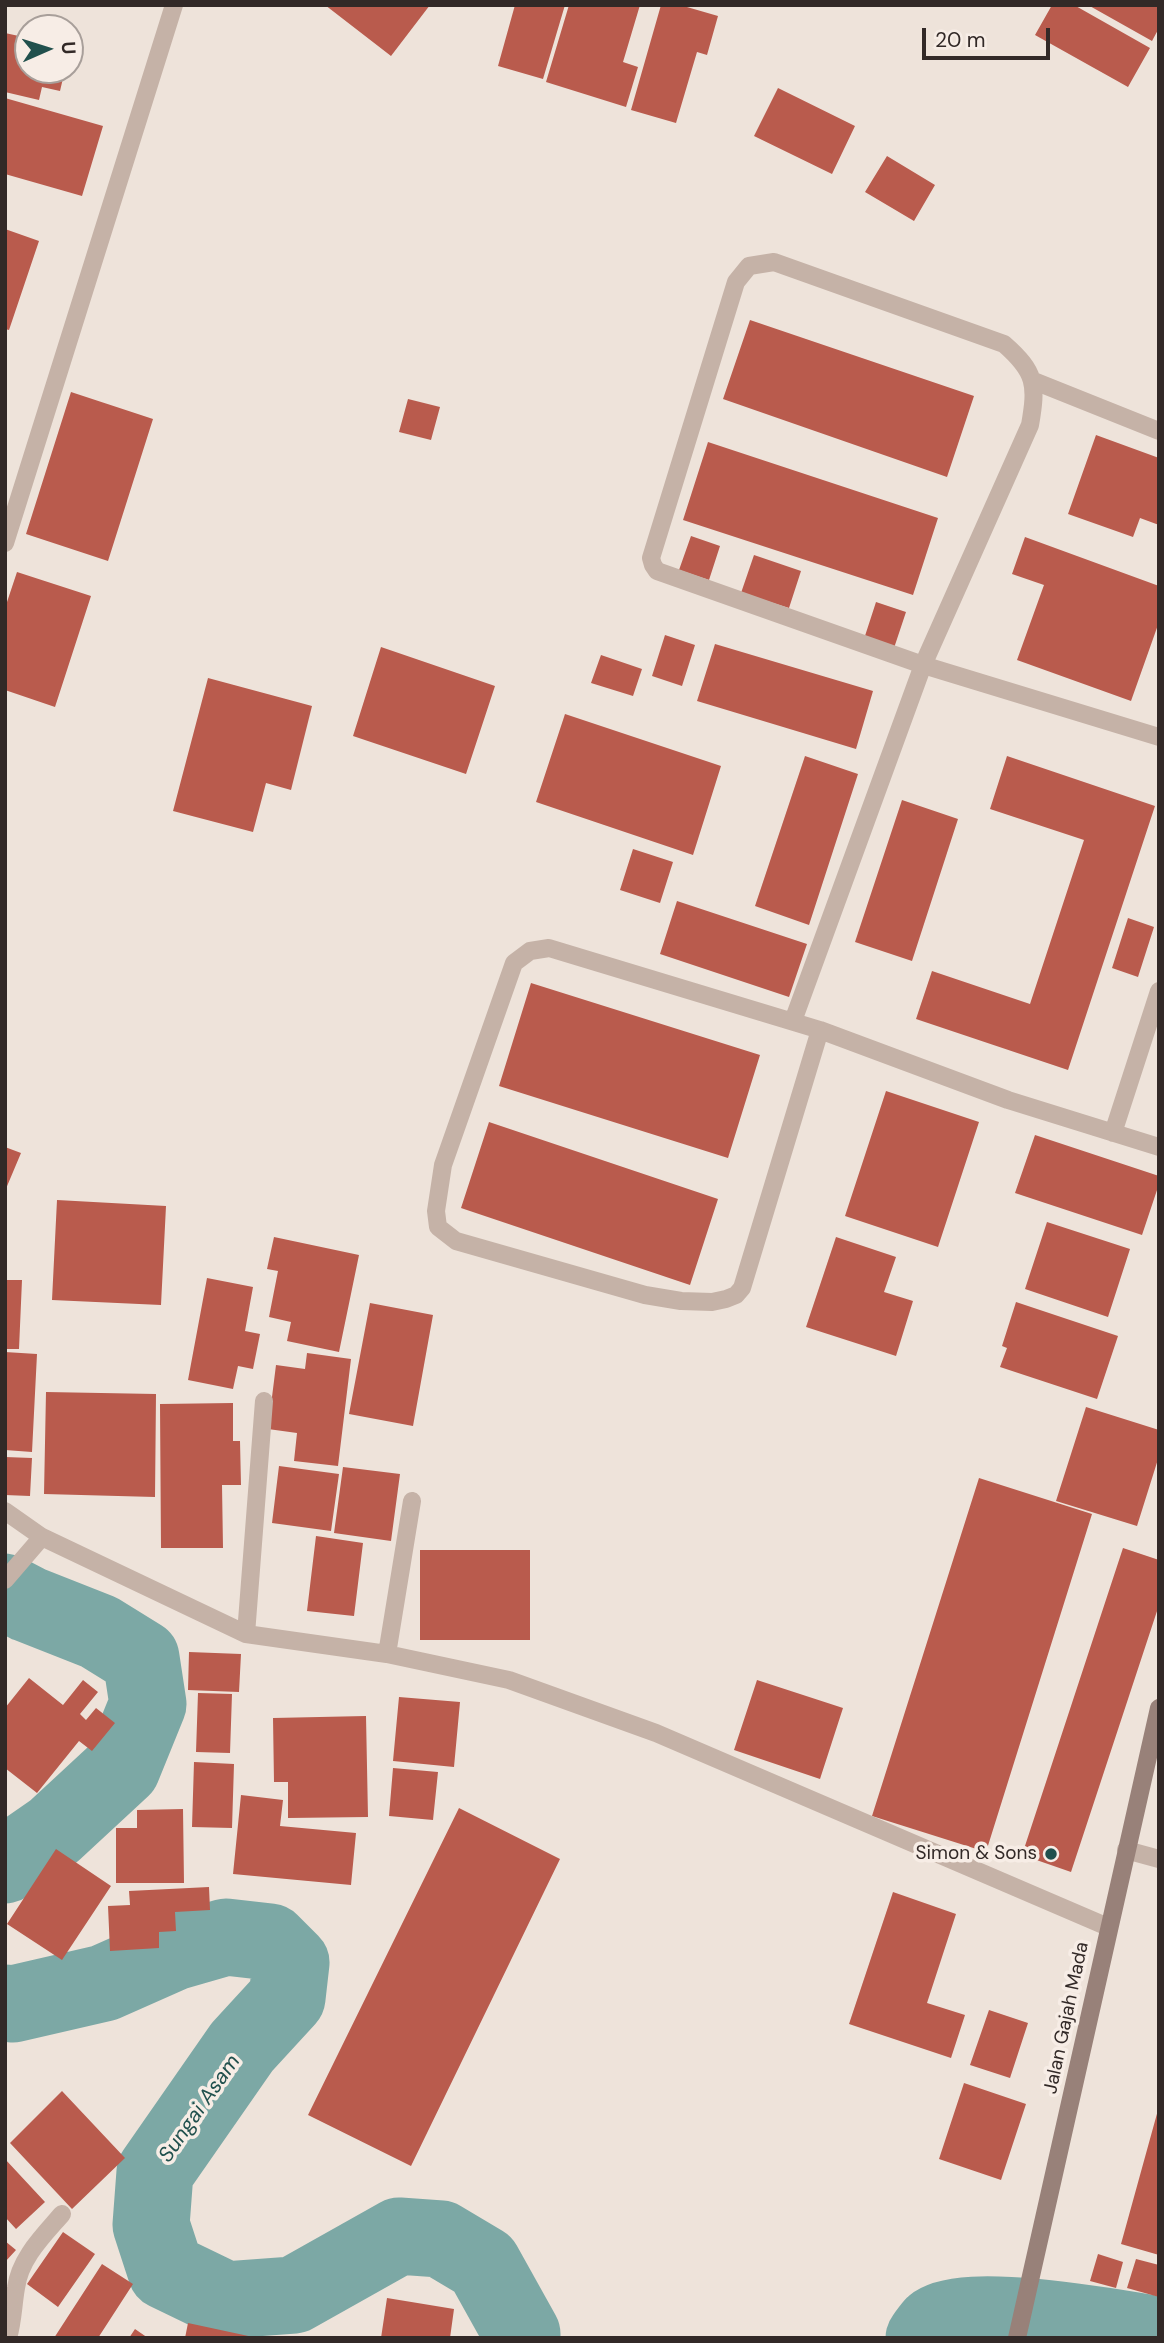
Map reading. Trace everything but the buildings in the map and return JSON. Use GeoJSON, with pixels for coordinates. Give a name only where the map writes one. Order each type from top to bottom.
{"type":"FeatureCollection","features":[{"type":"Feature","properties":{"kind":"main road","name":"Jalan Gajah Mada"},"geometry":{"type":"LineString","coordinates":[[1017,2338],[1159,1708]]}},
{"type":"Feature","properties":{"kind":"street"},"geometry":{"type":"LineString","coordinates":[[5,543],[174,5]]}},
{"type":"Feature","properties":{"kind":"street"},"geometry":{"type":"LineString","coordinates":[[793,1021],[923,665],[1030,425],[1034,381],[1022,359],[1004,344],[774,262],[750,266],[736,282],[652,558],[657,571],[923,665],[1159,737]]}},
{"type":"Feature","properties":{"kind":"street"},"geometry":{"type":"LineString","coordinates":[[1034,381],[1159,431]]}},
{"type":"Feature","properties":{"kind":"street"},"geometry":{"type":"LineString","coordinates":[[820,1030],[742,1288],[736,1295],[712,1302],[681,1301],[646,1295],[456,1241],[438,1227],[436,1211],[443,1165],[514,963],[530,951],[550,948],[793,1021],[820,1030],[1008,1100],[1159,1147]]}},
{"type":"Feature","properties":{"kind":"street"},"geometry":{"type":"LineString","coordinates":[[1113,1133],[1159,991]]}},
{"type":"Feature","properties":{"kind":"street"},"geometry":{"type":"LineString","coordinates":[[246,1634],[264,1401]]}},
{"type":"Feature","properties":{"kind":"street"},"geometry":{"type":"LineString","coordinates":[[387,1654],[412,1501]]}},
{"type":"Feature","properties":{"kind":"street"},"geometry":{"type":"LineString","coordinates":[[5,1511],[41,1537],[246,1634],[387,1654],[509,1680],[656,1733],[1108,1927]]}},
{"type":"Feature","properties":{"kind":"street"},"geometry":{"type":"LineString","coordinates":[[5,1580],[41,1537]]}},
{"type":"Feature","properties":{"kind":"street"},"geometry":{"type":"LineString","coordinates":[[1126,1850],[1159,1859]]}},
{"type":"Feature","properties":{"kind":"street"},"geometry":{"type":"LineString","coordinates":[[8,2338],[14,2318],[16,2286],[29,2253],[62,2214]]}},
{"type":"Feature","properties":{"kind":"waterway","name":"Sungai Asam"},"geometry":{"type":"LineString","coordinates":[[5,1592],[99,1632],[141,1658],[148,1704],[122,1768],[54,1831],[5,1865]]}},
{"type":"Feature","properties":{"kind":"waterway","name":"Sungai Asam"},"geometry":{"type":"LineString","coordinates":[[5,2003],[13,2004],[104,1983],[174,1952],[226,1937],[270,1942],[291,1963],[287,1998],[242,2047],[155,2172],[151,2225],[166,2271],[226,2300],[294,2295],[399,2236],[441,2239],[483,2264],[522,2338]]}},
{"type":"Feature","properties":{"kind":"waterway","name":"Sungai Asam"},"geometry":{"type":"LineString","coordinates":[[924,2338],[934,2325],[951,2318],[976,2315],[1042,2318],[1159,2335]]}},
{"type":"Feature","properties":{"kind":"place","name":"Simon & Sons"},"geometry":{"type":"Point","coordinates":[1051,1854]}}]}
